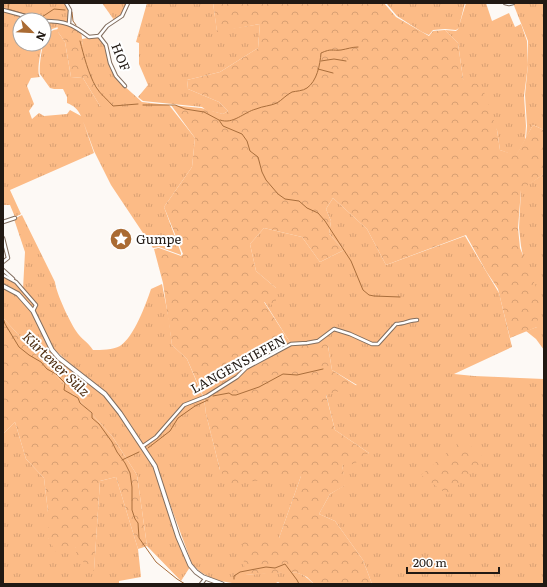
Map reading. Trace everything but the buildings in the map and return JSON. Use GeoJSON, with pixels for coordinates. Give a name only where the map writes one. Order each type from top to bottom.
{"type":"FeatureCollection","features":[{"type":"Feature","properties":{"kind":"main road"},"geometry":{"type":"LineString","coordinates":[[3,286],[18,294],[33,311],[52,350],[59,358],[105,394],[120,413],[143,446],[154,466],[178,537],[190,565],[196,572],[206,579],[222,584]]}},
{"type":"Feature","properties":{"kind":"street"},"geometry":{"type":"LineString","coordinates":[[66,3],[70,10],[69,23]]}},
{"type":"Feature","properties":{"kind":"street","name":"HOF"},"geometry":{"type":"LineString","coordinates":[[52,21],[69,23],[89,37],[99,36],[107,26],[122,16],[128,3]]}},
{"type":"Feature","properties":{"kind":"street"},"geometry":{"type":"LineString","coordinates":[[505,3],[512,3]]}},
{"type":"Feature","properties":{"kind":"street","name":"HOF"},"geometry":{"type":"LineString","coordinates":[[99,36],[106,45],[110,63],[116,76],[125,86]]}},
{"type":"Feature","properties":{"kind":"street"},"geometry":{"type":"LineString","coordinates":[[3,222],[15,218]]}},
{"type":"Feature","properties":{"kind":"street"},"geometry":{"type":"LineString","coordinates":[[3,238],[8,258],[3,262]]}},
{"type":"Feature","properties":{"kind":"street"},"geometry":{"type":"LineString","coordinates":[[3,270],[16,282],[36,305],[33,311]]}},
{"type":"Feature","properties":{"kind":"street"},"geometry":{"type":"LineString","coordinates":[[3,275],[16,282]]}},
{"type":"Feature","properties":{"kind":"street","name":"LANGENSIEFEN"},"geometry":{"type":"LineString","coordinates":[[143,446],[156,437],[184,405],[207,396],[237,377],[246,368],[291,344],[318,341],[334,329],[350,334],[372,344],[378,344],[396,324],[404,324],[411,320],[417,320]]}},
{"type":"Feature","properties":{"kind":"street"},"geometry":{"type":"LineString","coordinates":[[201,584],[206,579]]}},
{"type":"Feature","properties":{"kind":"green space"},"geometry":{"type":"Polygon","coordinates":[[[3,3],[65,3],[69,10],[69,23],[52,20],[52,12],[14,12],[3,9],[3,3]]]}},
{"type":"Feature","properties":{"kind":"green space"},"geometry":{"type":"Polygon","coordinates":[[[102,3],[127,3],[121,15],[114,20],[102,3]]]}},
{"type":"Feature","properties":{"kind":"green space"},"geometry":{"type":"Polygon","coordinates":[[[147,3],[213,3],[217,31],[260,24],[258,48],[220,72],[187,80],[188,89],[219,102],[228,111],[223,114],[206,110],[202,107],[143,101],[138,97],[148,85],[139,64],[139,43],[136,42],[147,3]]]}},
{"type":"Feature","properties":{"kind":"green space"},"geometry":{"type":"Polygon","coordinates":[[[213,3],[384,3],[396,17],[429,36],[433,31],[445,30],[458,43],[463,79],[482,86],[497,130],[500,150],[516,155],[533,125],[544,130],[544,174],[521,190],[518,228],[520,248],[540,297],[537,327],[510,338],[498,289],[466,235],[386,265],[367,229],[333,198],[326,209],[331,221],[329,234],[344,250],[320,262],[302,237],[264,228],[250,244],[256,271],[276,288],[276,306],[264,302],[291,344],[307,344],[324,338],[328,346],[332,370],[357,386],[326,395],[335,430],[369,453],[354,464],[342,465],[346,485],[330,494],[319,514],[335,521],[363,560],[372,584],[314,584],[307,577],[298,573],[290,572],[245,575],[242,540],[279,538],[301,476],[227,484],[220,470],[206,414],[204,398],[187,359],[172,345],[163,283],[154,249],[159,248],[181,256],[183,254],[164,207],[192,167],[195,138],[171,105],[201,108],[223,114],[228,111],[219,102],[188,89],[187,80],[220,72],[258,48],[260,24],[217,32],[213,3]]]}},
{"type":"Feature","properties":{"kind":"green space"},"geometry":{"type":"Polygon","coordinates":[[[386,3],[465,3],[459,26],[466,3],[486,3],[492,21],[509,13],[515,27],[521,24],[527,41],[528,65],[524,96],[526,126],[525,140],[516,156],[500,150],[497,130],[463,79],[458,43],[445,30],[456,31],[459,28],[456,30],[445,29],[433,30],[429,35],[397,16],[386,3]]]}},
{"type":"Feature","properties":{"kind":"green space"},"geometry":{"type":"Polygon","coordinates":[[[513,3],[544,3],[544,130],[533,125],[526,138],[527,126],[525,95],[528,64],[528,41],[513,3]]]}},
{"type":"Feature","properties":{"kind":"green space"},"geometry":{"type":"Polygon","coordinates":[[[3,10],[12,13],[12,52],[41,52],[39,66],[40,77],[31,78],[27,86],[34,104],[29,111],[32,119],[39,113],[44,116],[67,114],[70,110],[81,116],[72,105],[67,103],[67,97],[63,89],[50,88],[40,74],[42,52],[52,52],[52,31],[58,29],[58,32],[65,42],[71,77],[83,78],[100,106],[104,96],[92,80],[84,59],[82,39],[99,36],[106,46],[110,63],[122,84],[142,102],[169,105],[195,138],[192,167],[164,207],[181,255],[159,247],[153,248],[111,185],[94,151],[83,121],[94,153],[10,190],[21,214],[15,217],[10,205],[3,205],[3,10]]]}},
{"type":"Feature","properties":{"kind":"green space"},"geometry":{"type":"Polygon","coordinates":[[[52,21],[57,21],[58,27],[52,29],[52,21]]]}},
{"type":"Feature","properties":{"kind":"green space"},"geometry":{"type":"Polygon","coordinates":[[[57,21],[69,24],[81,31],[87,65],[94,82],[108,98],[119,107],[111,112],[100,106],[83,78],[71,77],[65,42],[58,32],[57,21]]]}},
{"type":"Feature","properties":{"kind":"green space"},"geometry":{"type":"Polygon","coordinates":[[[544,174],[544,350],[536,339],[526,331],[537,327],[521,246],[519,228],[521,189],[544,174]]]}},
{"type":"Feature","properties":{"kind":"green space"},"geometry":{"type":"Polygon","coordinates":[[[333,198],[367,229],[386,265],[465,236],[499,293],[512,347],[454,374],[544,379],[544,584],[372,584],[363,560],[335,521],[319,514],[330,494],[345,485],[342,465],[369,453],[335,430],[326,394],[357,385],[332,370],[328,346],[318,340],[307,343],[291,344],[264,301],[276,288],[256,271],[250,244],[264,228],[302,237],[320,262],[344,250],[329,234],[331,221],[326,209],[333,198]]]}},
{"type":"Feature","properties":{"kind":"green space"},"geometry":{"type":"Polygon","coordinates":[[[22,215],[55,282],[70,321],[78,334],[93,350],[107,350],[120,346],[125,342],[139,320],[151,289],[162,284],[172,345],[187,359],[203,397],[184,405],[176,411],[155,436],[143,445],[131,425],[107,393],[54,349],[33,311],[36,305],[23,289],[25,252],[14,219],[22,215]]]}},
{"type":"Feature","properties":{"kind":"green space"},"geometry":{"type":"Polygon","coordinates":[[[3,275],[16,283],[36,305],[33,310],[27,302],[3,285],[3,275]]]}},
{"type":"Feature","properties":{"kind":"green space"},"geometry":{"type":"Polygon","coordinates":[[[3,287],[18,295],[32,311],[51,351],[104,395],[120,413],[153,467],[177,538],[190,567],[181,581],[147,546],[137,475],[112,436],[3,318],[3,287]]]}},
{"type":"Feature","properties":{"kind":"green space"},"geometry":{"type":"Polygon","coordinates":[[[3,318],[112,436],[137,475],[147,546],[138,549],[116,477],[100,481],[94,571],[77,556],[75,547],[56,552],[48,538],[48,512],[44,478],[26,459],[15,422],[3,434],[3,318]]]}},
{"type":"Feature","properties":{"kind":"green space"},"geometry":{"type":"Polygon","coordinates":[[[204,398],[206,414],[220,470],[301,476],[279,538],[245,575],[273,572],[294,572],[303,575],[314,584],[281,584],[278,582],[274,584],[230,583],[209,577],[192,564],[156,466],[144,446],[157,437],[184,406],[204,398]]]}},
{"type":"Feature","properties":{"kind":"green space"},"geometry":{"type":"Polygon","coordinates":[[[15,422],[26,459],[44,478],[48,512],[48,538],[75,547],[94,570],[100,481],[116,477],[138,549],[141,577],[119,581],[119,584],[3,584],[3,434],[15,422]]]}},
{"type":"Feature","properties":{"kind":"green space"},"geometry":{"type":"Polygon","coordinates":[[[463,439],[485,459],[448,495],[421,475],[463,439]]]}},
{"type":"Feature","properties":{"kind":"waterway"},"geometry":{"type":"LineString","coordinates":[[9,3],[8,9],[34,17],[42,17],[54,9],[65,10]]}},
{"type":"Feature","properties":{"kind":"waterway"},"geometry":{"type":"LineString","coordinates":[[72,12],[73,21],[76,25]]}},
{"type":"Feature","properties":{"kind":"waterway"},"geometry":{"type":"LineString","coordinates":[[80,41],[86,64],[96,87],[102,95],[113,106],[138,104]]}},
{"type":"Feature","properties":{"kind":"waterway"},"geometry":{"type":"LineString","coordinates":[[220,120],[234,120],[261,107],[277,103],[292,92],[305,89],[316,77],[321,53],[330,50],[358,47]]}},
{"type":"Feature","properties":{"kind":"waterway"},"geometry":{"type":"LineString","coordinates":[[321,61],[334,59],[346,61]]}},
{"type":"Feature","properties":{"kind":"waterway"},"geometry":{"type":"LineString","coordinates":[[318,69],[333,73]]}},
{"type":"Feature","properties":{"kind":"waterway"},"geometry":{"type":"LineString","coordinates":[[143,105],[175,105],[185,109],[204,112],[219,120],[223,126],[242,134],[247,141],[250,151],[258,157],[266,180],[278,194],[285,199],[299,201],[307,208],[318,213],[325,221],[351,261],[363,290],[369,295],[374,296],[400,297]]}},
{"type":"Feature","properties":{"kind":"waterway","name":"Kürtener Sülz"},"geometry":{"type":"LineString","coordinates":[[3,318],[19,347],[41,362],[47,369],[56,374],[65,383],[64,390],[78,398],[80,403],[92,413],[92,418],[99,424],[112,442],[130,473],[132,487],[132,510],[138,523],[139,538],[156,562],[185,584]]}},
{"type":"Feature","properties":{"kind":"waterway"},"geometry":{"type":"LineString","coordinates":[[213,396],[229,393],[236,395],[259,387],[283,374],[297,375],[323,369]]}},
{"type":"Feature","properties":{"kind":"waterway"},"geometry":{"type":"LineString","coordinates":[[148,448],[170,431],[178,418],[195,406],[208,400]]}},
{"type":"Feature","properties":{"kind":"waterway"},"geometry":{"type":"LineString","coordinates":[[122,460],[139,452]]}},
{"type":"Feature","properties":{"kind":"waterway","name":"Kürtener Sülz"},"geometry":{"type":"LineString","coordinates":[[234,579],[234,576],[240,572],[266,567],[275,568],[285,564],[299,584]]}},
{"type":"Feature","properties":{"kind":"place","name":"Gumpe"},"geometry":{"type":"Point","coordinates":[121,239]}}]}
